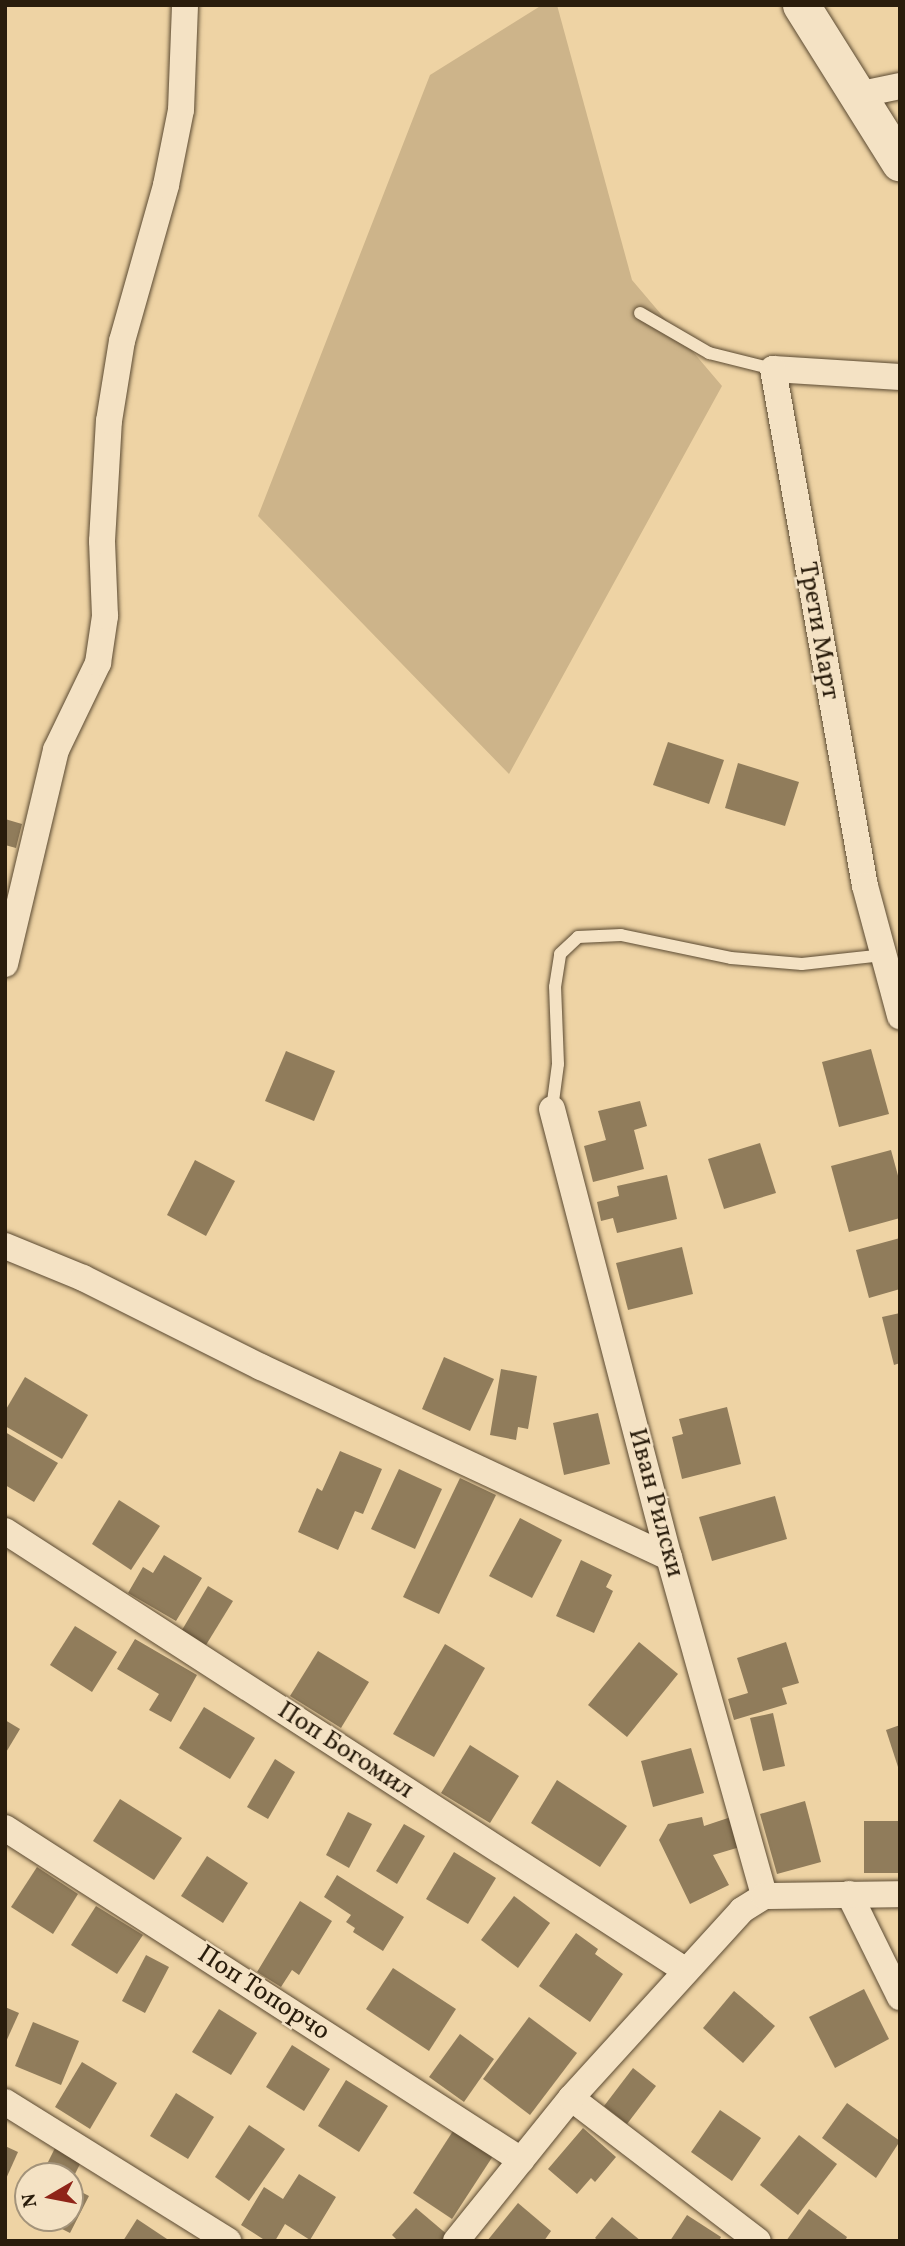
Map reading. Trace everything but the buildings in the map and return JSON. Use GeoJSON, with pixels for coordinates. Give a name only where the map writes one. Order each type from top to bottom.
{"type":"FeatureCollection","features":[{"type":"Feature","properties":{"kind":"street"},"geometry":{"type":"LineString","coordinates":[[5,964],[56,750],[98,663],[105,616],[102,541],[109,421],[122,341],[166,186],[181,110],[185,5]]}},
{"type":"Feature","properties":{"kind":"street"},"geometry":{"type":"LineString","coordinates":[[801,5],[900,163]]}},
{"type":"Feature","properties":{"kind":"street"},"geometry":{"type":"LineString","coordinates":[[857,95],[900,86]]}},
{"type":"Feature","properties":{"kind":"street"},"geometry":{"type":"LineString","coordinates":[[773,369],[900,377]]}},
{"type":"Feature","properties":{"kind":"street","name":"Трети Март"},"geometry":{"type":"LineString","coordinates":[[773,369],[860,860],[890,966],[900,1016]]}},
{"type":"Feature","properties":{"kind":"street","name":"Иван Рилски"},"geometry":{"type":"LineString","coordinates":[[552,1109],[669,1557],[764,1896]]}},
{"type":"Feature","properties":{"kind":"street"},"geometry":{"type":"LineString","coordinates":[[11,1253],[83,1278],[261,1367],[669,1557]]}},
{"type":"Feature","properties":{"kind":"street","name":"Поп Богомил"},"geometry":{"type":"LineString","coordinates":[[5,1531],[685,1970]]}},
{"type":"Feature","properties":{"kind":"street","name":"Поп Топорчо"},"geometry":{"type":"LineString","coordinates":[[5,1828],[521,2160]]}},
{"type":"Feature","properties":{"kind":"street"},"geometry":{"type":"LineString","coordinates":[[849,1894],[900,1997]]}},
{"type":"Feature","properties":{"kind":"street"},"geometry":{"type":"LineString","coordinates":[[456,2241],[571,2098],[742,1910],[764,1896],[900,1894]]}},
{"type":"Feature","properties":{"kind":"street"},"geometry":{"type":"LineString","coordinates":[[571,2098],[758,2241]]}},
{"type":"Feature","properties":{"kind":"street"},"geometry":{"type":"LineString","coordinates":[[5,2102],[228,2241]]}},
{"type":"Feature","properties":{"kind":"lane"},"geometry":{"type":"LineString","coordinates":[[640,313],[709,353],[773,369]]}},
{"type":"Feature","properties":{"kind":"lane"},"geometry":{"type":"LineString","coordinates":[[552,1109],[558,1065],[555,987],[560,954],[578,937],[621,936],[731,958],[802,964],[890,966]]}},
{"type":"Feature","properties":{"kind":"shaded area"},"geometry":{"type":"Polygon","coordinates":[[[542,5],[557,5],[632,280],[722,386],[509,774],[258,516],[430,75],[542,5]]]}}]}
